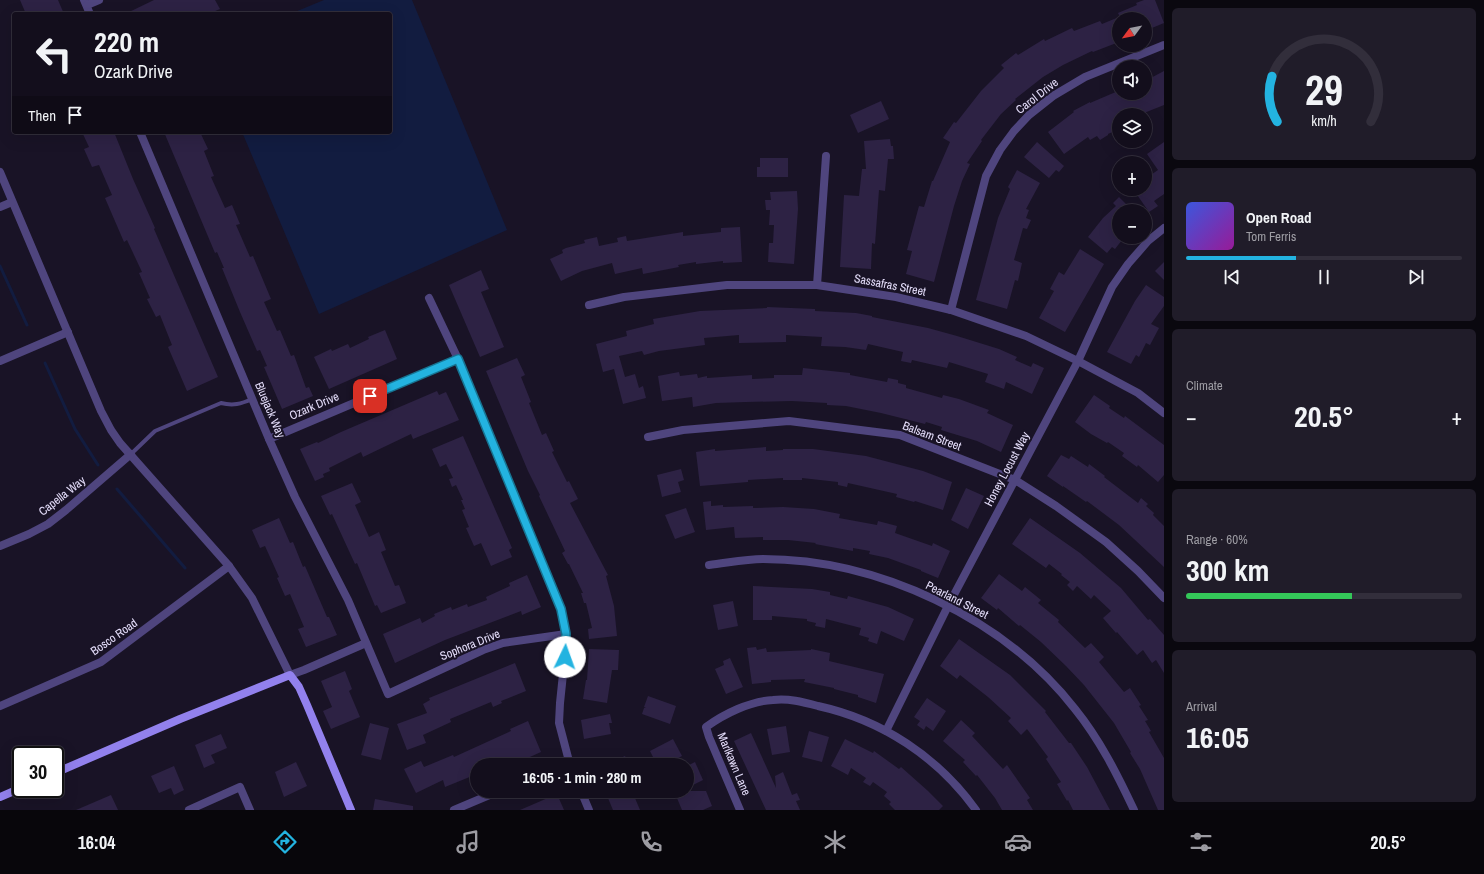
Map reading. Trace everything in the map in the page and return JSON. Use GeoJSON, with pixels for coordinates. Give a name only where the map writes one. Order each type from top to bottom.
{"type":"FeatureCollection","features":[{"type":"Feature","properties":{"kind":"street"},"geometry":{"type":"LineString","coordinates":[[86,3],[99,0]]}},
{"type":"Feature","properties":{"kind":"street","name":"Carol Drive"},"geometry":{"type":"LineString","coordinates":[[951,310],[986,176],[1000,150],[1014,131],[1029,115],[1053,96],[1085,77],[1164,45]]}},
{"type":"Feature","properties":{"kind":"street","name":"Bluejack Way"},"geometry":{"type":"LineString","coordinates":[[141,134],[269,439],[295,497],[348,600],[388,694]]}},
{"type":"Feature","properties":{"kind":"street"},"geometry":{"type":"LineString","coordinates":[[817,285],[826,156]]}},
{"type":"Feature","properties":{"kind":"street"},"geometry":{"type":"LineString","coordinates":[[0,172],[101,411],[111,430],[230,566],[252,598],[307,705],[351,810]]}},
{"type":"Feature","properties":{"kind":"street"},"geometry":{"type":"LineString","coordinates":[[0,207],[12,202]]}},
{"type":"Feature","properties":{"kind":"street","name":"Honey Locust Way"},"geometry":{"type":"LineString","coordinates":[[886,731],[948,606],[1078,361],[1112,287],[1128,264],[1148,242],[1164,228]]}},
{"type":"Feature","properties":{"kind":"street","name":"Sassafras Street"},"geometry":{"type":"LineString","coordinates":[[589,305],[624,297],[726,284],[817,285],[896,297],[951,310],[1026,336],[1078,361],[1138,393],[1164,412]]}},
{"type":"Feature","properties":{"kind":"street"},"geometry":{"type":"LineString","coordinates":[[429,298],[458,359],[548,574],[561,609],[566,634],[559,723],[568,758]]}},
{"type":"Feature","properties":{"kind":"street"},"geometry":{"type":"LineString","coordinates":[[0,361],[68,332]]}},
{"type":"Feature","properties":{"kind":"street","name":"Ozark Drive"},"geometry":{"type":"LineString","coordinates":[[269,439],[458,359]]}},
{"type":"Feature","properties":{"kind":"street","name":"Balsam Street"},"geometry":{"type":"LineString","coordinates":[[648,438],[683,430],[789,421],[900,435],[1015,480],[1056,506],[1106,542],[1138,571],[1164,598]]}},
{"type":"Feature","properties":{"kind":"street","name":"Capella Way"},"geometry":{"type":"LineString","coordinates":[[0,546],[48,524],[131,454]]}},
{"type":"Feature","properties":{"kind":"street","name":"Pearland Street"},"geometry":{"type":"LineString","coordinates":[[709,565],[762,559],[804,562],[846,569],[888,580],[948,606],[973,620],[1016,650],[1038,668],[1074,707],[1099,742],[1134,810]]}},
{"type":"Feature","properties":{"kind":"street","name":"Bosco Road"},"geometry":{"type":"LineString","coordinates":[[0,706],[101,662],[230,566]]}},
{"type":"Feature","properties":{"kind":"street","name":"Sophora Drive"},"geometry":{"type":"LineString","coordinates":[[388,694],[483,650],[504,643],[566,634]]}},
{"type":"Feature","properties":{"kind":"street"},"geometry":{"type":"LineString","coordinates":[[64,769],[180,719],[290,674],[304,670],[366,643]]}},
{"type":"Feature","properties":{"kind":"street","name":"Marlkawn Lane"},"geometry":{"type":"LineString","coordinates":[[740,810],[706,727],[728,714],[750,705],[771,700],[784,699],[842,712],[886,731]]}},
{"type":"Feature","properties":{"kind":"street"},"geometry":{"type":"LineString","coordinates":[[886,731],[916,749],[933,763],[959,787],[976,810]]}},
{"type":"Feature","properties":{"kind":"street"},"geometry":{"type":"LineString","coordinates":[[189,810],[240,787],[250,810]]}},
{"type":"Feature","properties":{"kind":"street"},"geometry":{"type":"LineString","coordinates":[[0,797],[12,792]]}},
{"type":"Feature","properties":{"kind":"street"},"geometry":{"type":"LineString","coordinates":[[454,810],[482,798]]}},
{"type":"Feature","properties":{"kind":"street"},"geometry":{"type":"LineString","coordinates":[[584,798],[589,810]]}},
{"type":"Feature","properties":{"kind":"lane"},"geometry":{"type":"LineString","coordinates":[[131,454],[155,431],[221,403],[238,405],[252,399]]}},
{"type":"Feature","properties":{"kind":"water"},"geometry":{"type":"Polygon","coordinates":[[[324,0],[412,0],[507,230],[319,314],[243,134],[392,134],[392,12],[295,12],[324,0]]]}},
{"type":"Feature","properties":{"kind":"building"},"geometry":{"type":"Polygon","coordinates":[[[20,0],[58,0],[63,12],[25,12],[20,0]]]}},
{"type":"Feature","properties":{"kind":"building"},"geometry":{"type":"Polygon","coordinates":[[[154,0],[215,0],[220,9],[213,12],[129,12],[154,0]]]}},
{"type":"Feature","properties":{"kind":"building"},"geometry":{"type":"Polygon","coordinates":[[[1144,0],[1155,0],[1164,23],[1152,28],[1152,12],[1120,12],[1137,5],[1136,3],[1144,0]]]}},
{"type":"Feature","properties":{"kind":"building"},"geometry":{"type":"Polygon","coordinates":[[[1112,20],[1112,45],[1093,52],[1092,51],[1063,65],[1043,77],[1015,99],[1016,100],[1001,114],[981,140],[982,141],[967,163],[970,164],[962,181],[954,206],[934,282],[906,274],[912,251],[907,250],[919,206],[924,207],[932,181],[950,142],[943,138],[954,122],[956,123],[981,91],[1004,68],[1001,65],[1016,53],[1018,55],[1044,39],[1045,41],[1072,28],[1074,31],[1100,21],[1102,24],[1112,20]]]}},
{"type":"Feature","properties":{"kind":"building"},"geometry":{"type":"Polygon","coordinates":[[[1164,71],[1164,105],[1152,110],[1152,108],[1112,108],[1112,132],[1100,140],[1097,136],[1090,140],[1088,137],[1064,154],[1048,132],[1074,112],[1073,111],[1090,102],[1112,94],[1112,100],[1152,100],[1152,77],[1164,71]]]}},
{"type":"Feature","properties":{"kind":"building"},"geometry":{"type":"Polygon","coordinates":[[[881,101],[889,119],[858,133],[850,115],[881,101]]]}},
{"type":"Feature","properties":{"kind":"building"},"geometry":{"type":"Polygon","coordinates":[[[83,134],[115,134],[218,377],[187,391],[168,347],[172,345],[160,315],[156,317],[147,299],[150,298],[139,273],[142,272],[127,240],[124,242],[105,198],[112,195],[99,165],[92,167],[84,149],[89,147],[83,134]]]}},
{"type":"Feature","properties":{"kind":"building"},"geometry":{"type":"Polygon","coordinates":[[[165,134],[201,134],[208,149],[204,151],[214,176],[211,177],[225,208],[232,205],[240,224],[236,225],[250,257],[253,256],[271,299],[264,302],[277,331],[280,330],[291,356],[294,355],[306,388],[309,387],[313,396],[282,409],[264,367],[267,366],[260,350],[257,351],[222,268],[224,268],[217,252],[215,253],[165,134]]]}},
{"type":"Feature","properties":{"kind":"building"},"geometry":{"type":"Polygon","coordinates":[[[890,139],[891,146],[893,146],[894,159],[888,159],[885,191],[879,190],[875,244],[872,243],[871,269],[840,267],[844,195],[859,196],[862,169],[866,169],[864,141],[890,139]]]}},
{"type":"Feature","properties":{"kind":"building"},"geometry":{"type":"Polygon","coordinates":[[[1037,142],[1064,166],[1059,172],[1056,170],[1049,178],[1024,157],[1037,142]]]}},
{"type":"Feature","properties":{"kind":"building"},"geometry":{"type":"Polygon","coordinates":[[[1164,142],[1164,194],[1154,201],[1158,206],[1152,210],[1152,204],[1143,204],[1138,196],[1152,196],[1152,174],[1158,170],[1152,161],[1152,156],[1148,156],[1147,154],[1164,142]]]}},
{"type":"Feature","properties":{"kind":"building"},"geometry":{"type":"Polygon","coordinates":[[[760,158],[788,158],[788,177],[757,177],[757,167],[760,167],[760,158]]]}},
{"type":"Feature","properties":{"kind":"building"},"geometry":{"type":"Polygon","coordinates":[[[1017,170],[1040,183],[1026,209],[1029,210],[1026,218],[1031,220],[1027,229],[1023,228],[1014,260],[1022,263],[1018,281],[1015,280],[1007,309],[976,300],[998,218],[1010,189],[1008,187],[1017,170]]]}},
{"type":"Feature","properties":{"kind":"building"},"geometry":{"type":"Polygon","coordinates":[[[797,191],[798,209],[794,264],[768,262],[769,243],[773,243],[774,225],[769,225],[770,210],[766,210],[765,200],[771,200],[770,192],[797,191]]]}},
{"type":"Feature","properties":{"kind":"building"},"geometry":{"type":"Polygon","coordinates":[[[1119,197],[1126,204],[1114,204],[1113,203],[1119,197]]]}},
{"type":"Feature","properties":{"kind":"building"},"geometry":{"type":"Polygon","coordinates":[[[1112,210],[1112,244],[1119,244],[1115,249],[1112,247],[1107,253],[1088,237],[1103,218],[1112,210]]]}},
{"type":"Feature","properties":{"kind":"building"},"geometry":{"type":"Polygon","coordinates":[[[740,227],[742,262],[723,263],[723,261],[696,264],[696,262],[643,274],[642,268],[615,274],[612,263],[582,271],[561,281],[550,259],[563,253],[562,250],[566,248],[585,243],[584,240],[597,237],[599,246],[618,242],[617,238],[626,236],[627,241],[683,232],[683,236],[721,232],[721,228],[740,227]]]}},
{"type":"Feature","properties":{"kind":"building"},"geometry":{"type":"Polygon","coordinates":[[[1080,249],[1104,264],[1065,332],[1039,318],[1054,291],[1050,289],[1059,272],[1064,275],[1080,249]]]}},
{"type":"Feature","properties":{"kind":"building"},"geometry":{"type":"Polygon","coordinates":[[[1164,262],[1164,280],[1155,271],[1164,262]]]}},
{"type":"Feature","properties":{"kind":"building"},"geometry":{"type":"Polygon","coordinates":[[[481,270],[489,289],[481,292],[504,347],[480,357],[449,285],[481,270]]]}},
{"type":"Feature","properties":{"kind":"building"},"geometry":{"type":"Polygon","coordinates":[[[1146,285],[1164,297],[1164,306],[1151,324],[1159,328],[1150,345],[1146,343],[1139,357],[1136,355],[1131,364],[1107,352],[1135,301],[1146,285]]]}},
{"type":"Feature","properties":{"kind":"building"},"geometry":{"type":"Polygon","coordinates":[[[767,307],[815,309],[815,311],[856,313],[928,328],[999,349],[1017,357],[1015,360],[1031,367],[1033,363],[1044,368],[1032,394],[1006,382],[1004,389],[985,382],[988,374],[949,362],[947,368],[912,360],[911,363],[901,361],[903,352],[868,344],[866,350],[821,346],[822,337],[786,335],[786,342],[739,343],[739,335],[704,338],[705,345],[659,351],[644,355],[642,351],[619,356],[625,377],[635,374],[639,388],[643,386],[646,398],[623,404],[614,369],[603,372],[596,344],[627,336],[626,331],[654,324],[653,319],[700,311],[767,307]]]}},
{"type":"Feature","properties":{"kind":"building"},"geometry":{"type":"Polygon","coordinates":[[[385,330],[397,359],[329,389],[314,357],[331,349],[332,351],[348,344],[350,348],[369,339],[368,337],[385,330]]]}},
{"type":"Feature","properties":{"kind":"building"},"geometry":{"type":"Polygon","coordinates":[[[517,358],[525,375],[521,377],[531,402],[529,403],[542,435],[546,433],[554,451],[552,452],[567,482],[569,481],[578,499],[570,503],[608,575],[606,576],[614,606],[617,636],[589,639],[588,629],[592,628],[586,603],[584,603],[581,593],[583,593],[562,553],[565,551],[528,471],[486,371],[517,358]]]}},
{"type":"Feature","properties":{"kind":"building"},"geometry":{"type":"Polygon","coordinates":[[[803,368],[850,373],[850,375],[887,382],[888,378],[898,380],[898,383],[906,385],[906,388],[942,398],[943,395],[959,399],[989,410],[987,413],[1013,425],[1001,452],[977,441],[941,430],[942,427],[926,422],[925,424],[846,406],[827,405],[827,403],[792,401],[746,402],[716,403],[693,407],[692,397],[662,401],[658,376],[679,372],[680,376],[697,374],[698,378],[707,376],[707,378],[752,375],[752,379],[774,378],[774,375],[802,375],[803,368]]]}},
{"type":"Feature","properties":{"kind":"building"},"geometry":{"type":"Polygon","coordinates":[[[437,391],[439,395],[446,392],[459,420],[413,439],[411,434],[363,457],[361,452],[329,468],[330,471],[323,474],[324,477],[315,481],[300,449],[317,442],[318,443],[437,391]]]}},
{"type":"Feature","properties":{"kind":"building"},"geometry":{"type":"Polygon","coordinates":[[[1094,395],[1110,406],[1109,408],[1124,418],[1125,416],[1164,445],[1164,475],[1158,482],[1138,465],[1137,467],[1122,456],[1124,453],[1108,442],[1107,443],[1091,434],[1075,422],[1094,395]]]}},
{"type":"Feature","properties":{"kind":"building"},"geometry":{"type":"Polygon","coordinates":[[[463,436],[512,548],[509,550],[512,557],[491,566],[481,543],[474,546],[466,528],[469,527],[462,510],[465,509],[461,500],[463,500],[456,485],[452,487],[449,479],[453,478],[446,464],[440,467],[432,449],[463,436]]]}},
{"type":"Feature","properties":{"kind":"building"},"geometry":{"type":"Polygon","coordinates":[[[766,447],[766,451],[783,449],[813,449],[866,456],[923,471],[952,482],[943,510],[915,501],[896,497],[897,494],[848,483],[847,487],[838,485],[838,482],[802,478],[802,480],[783,480],[783,478],[748,480],[748,482],[700,486],[696,452],[715,449],[715,451],[766,447]]]}},
{"type":"Feature","properties":{"kind":"building"},"geometry":{"type":"Polygon","coordinates":[[[1061,455],[1069,459],[1071,456],[1088,467],[1089,464],[1138,503],[1141,498],[1148,504],[1146,506],[1154,513],[1153,515],[1164,526],[1164,567],[1119,525],[1087,501],[1086,502],[1047,476],[1061,455]]]}},
{"type":"Feature","properties":{"kind":"building"},"geometry":{"type":"Polygon","coordinates":[[[681,469],[684,480],[678,482],[681,492],[662,497],[657,475],[681,469]]]}},
{"type":"Feature","properties":{"kind":"building"},"geometry":{"type":"Polygon","coordinates":[[[352,483],[361,502],[355,505],[369,537],[379,532],[386,550],[381,552],[395,586],[399,585],[406,603],[381,613],[377,605],[375,606],[357,563],[355,564],[332,514],[330,515],[321,496],[352,483]]]}},
{"type":"Feature","properties":{"kind":"building"},"geometry":{"type":"Polygon","coordinates":[[[966,488],[984,496],[968,529],[951,520],[966,488]]]}},
{"type":"Feature","properties":{"kind":"building"},"geometry":{"type":"Polygon","coordinates":[[[711,501],[711,506],[723,505],[723,507],[753,506],[753,508],[783,507],[814,509],[840,514],[839,518],[877,525],[878,521],[897,526],[895,533],[932,546],[933,543],[950,551],[938,578],[888,558],[869,554],[870,551],[853,548],[853,551],[815,544],[816,543],[788,540],[763,540],[763,537],[735,538],[734,527],[706,530],[703,502],[711,501]]]}},
{"type":"Feature","properties":{"kind":"building"},"geometry":{"type":"Polygon","coordinates":[[[686,508],[695,532],[675,539],[665,515],[686,508]]]}},
{"type":"Feature","properties":{"kind":"building"},"geometry":{"type":"Polygon","coordinates":[[[279,518],[290,543],[293,542],[303,567],[305,566],[327,617],[329,617],[337,635],[306,647],[298,629],[304,627],[290,594],[285,596],[277,578],[279,577],[265,546],[260,548],[252,530],[279,518]]]}},
{"type":"Feature","properties":{"kind":"building"},"geometry":{"type":"Polygon","coordinates":[[[1030,518],[1080,553],[1121,588],[1148,620],[1150,619],[1164,635],[1164,673],[1156,660],[1152,663],[1143,650],[1137,655],[1117,632],[1116,633],[1103,618],[1111,611],[1094,595],[1091,599],[1077,586],[1073,591],[1067,585],[1070,582],[1061,575],[1062,574],[1049,564],[1046,568],[1012,544],[1030,518]]]}},
{"type":"Feature","properties":{"kind":"building"},"geometry":{"type":"Polygon","coordinates":[[[999,574],[1022,591],[1025,587],[1041,600],[1038,603],[1059,620],[1058,622],[1085,648],[1091,643],[1104,657],[1099,662],[1124,692],[1130,688],[1141,705],[1139,706],[1148,720],[1145,721],[1151,731],[1149,732],[1164,758],[1164,810],[1158,810],[1140,769],[1114,723],[1084,685],[1041,642],[998,608],[997,610],[981,598],[999,574]]]}},
{"type":"Feature","properties":{"kind":"building"},"geometry":{"type":"Polygon","coordinates":[[[527,575],[541,607],[522,615],[521,611],[445,640],[395,663],[383,634],[420,618],[422,623],[435,616],[434,614],[451,607],[452,610],[467,604],[468,607],[487,600],[486,597],[510,586],[509,583],[527,575]]]}},
{"type":"Feature","properties":{"kind":"building"},"geometry":{"type":"Polygon","coordinates":[[[753,586],[812,589],[830,592],[830,595],[847,599],[848,596],[888,607],[914,619],[904,641],[881,631],[877,644],[868,641],[869,638],[859,635],[861,628],[826,619],[825,628],[815,626],[816,623],[807,621],[807,619],[772,616],[772,620],[753,620],[753,586]]]}},
{"type":"Feature","properties":{"kind":"building"},"geometry":{"type":"Polygon","coordinates":[[[733,601],[738,626],[718,630],[713,605],[733,601]]]}},
{"type":"Feature","properties":{"kind":"building"},"geometry":{"type":"Polygon","coordinates":[[[959,639],[1010,675],[1046,711],[1045,712],[1069,743],[1071,743],[1087,767],[1110,810],[1073,810],[1057,784],[1061,782],[1046,759],[1048,757],[1027,729],[1021,735],[1008,721],[1011,718],[988,697],[960,675],[957,679],[940,666],[959,639]]]}},
{"type":"Feature","properties":{"kind":"building"},"geometry":{"type":"Polygon","coordinates":[[[756,647],[757,650],[766,648],[767,652],[811,649],[830,653],[829,661],[884,674],[876,703],[858,697],[858,695],[834,688],[804,682],[805,679],[771,680],[771,682],[752,684],[747,648],[756,647]]]}},
{"type":"Feature","properties":{"kind":"building"},"geometry":{"type":"Polygon","coordinates":[[[589,649],[619,650],[618,670],[612,670],[607,703],[583,699],[587,680],[589,649]]]}},
{"type":"Feature","properties":{"kind":"building"},"geometry":{"type":"Polygon","coordinates":[[[730,658],[743,687],[726,694],[715,669],[724,665],[723,661],[730,658]]]}},
{"type":"Feature","properties":{"kind":"building"},"geometry":{"type":"Polygon","coordinates":[[[515,663],[526,691],[501,701],[502,703],[493,707],[491,702],[450,719],[451,722],[423,735],[426,743],[407,750],[397,724],[427,713],[423,704],[430,700],[429,698],[515,663]]]}},
{"type":"Feature","properties":{"kind":"building"},"geometry":{"type":"Polygon","coordinates":[[[345,671],[352,689],[349,691],[360,717],[331,729],[323,711],[332,707],[321,681],[345,671]]]}},
{"type":"Feature","properties":{"kind":"building"},"geometry":{"type":"Polygon","coordinates":[[[648,696],[676,706],[670,724],[642,714],[644,708],[646,708],[644,707],[648,696]]]}},
{"type":"Feature","properties":{"kind":"building"},"geometry":{"type":"Polygon","coordinates":[[[927,698],[946,711],[933,731],[926,726],[924,730],[917,725],[920,721],[914,717],[927,698]]]}},
{"type":"Feature","properties":{"kind":"building"},"geometry":{"type":"Polygon","coordinates":[[[610,714],[612,723],[609,723],[611,734],[584,739],[581,720],[610,714]]]}},
{"type":"Feature","properties":{"kind":"building"},"geometry":{"type":"Polygon","coordinates":[[[961,720],[975,733],[972,736],[1003,769],[1007,765],[1030,798],[1027,800],[1033,810],[1002,810],[995,798],[977,775],[976,776],[963,762],[965,760],[943,741],[961,720]]]}},
{"type":"Feature","properties":{"kind":"building"},"geometry":{"type":"Polygon","coordinates":[[[528,721],[541,752],[528,758],[470,758],[470,777],[445,787],[443,780],[416,793],[404,769],[421,761],[424,767],[453,755],[454,757],[511,731],[510,729],[528,721]]]}},
{"type":"Feature","properties":{"kind":"building"},"geometry":{"type":"Polygon","coordinates":[[[370,723],[389,728],[381,760],[361,755],[370,723]]]}},
{"type":"Feature","properties":{"kind":"building"},"geometry":{"type":"Polygon","coordinates":[[[786,726],[790,752],[772,755],[767,729],[786,726]]]}},
{"type":"Feature","properties":{"kind":"building"},"geometry":{"type":"Polygon","coordinates":[[[809,731],[829,737],[822,762],[802,757],[809,731]]]}},
{"type":"Feature","properties":{"kind":"building"},"geometry":{"type":"Polygon","coordinates":[[[751,733],[776,788],[775,776],[783,772],[792,795],[797,793],[800,800],[796,801],[800,810],[766,810],[734,741],[751,733]]]}},
{"type":"Feature","properties":{"kind":"building"},"geometry":{"type":"Polygon","coordinates":[[[221,734],[227,748],[211,755],[215,763],[204,768],[195,745],[221,734]]]}},
{"type":"Feature","properties":{"kind":"building"},"geometry":{"type":"Polygon","coordinates":[[[673,739],[682,756],[678,758],[654,758],[650,751],[673,739]]]}},
{"type":"Feature","properties":{"kind":"building"},"geometry":{"type":"Polygon","coordinates":[[[845,739],[873,753],[874,751],[899,769],[901,767],[943,806],[939,810],[895,810],[889,804],[891,802],[884,796],[887,792],[873,782],[870,786],[863,782],[866,778],[851,768],[848,775],[831,766],[845,739]]]}},
{"type":"Feature","properties":{"kind":"building"},"geometry":{"type":"Polygon","coordinates":[[[296,762],[307,786],[284,797],[275,772],[296,762]]]}},
{"type":"Feature","properties":{"kind":"building"},"geometry":{"type":"Polygon","coordinates":[[[694,762],[703,780],[694,784],[694,762]]]}},
{"type":"Feature","properties":{"kind":"building"},"geometry":{"type":"Polygon","coordinates":[[[174,766],[184,790],[174,795],[171,788],[159,793],[151,776],[174,766]]]}},
{"type":"Feature","properties":{"kind":"building"},"geometry":{"type":"Polygon","coordinates":[[[694,791],[706,791],[712,806],[703,810],[682,810],[677,798],[694,798],[694,791]]]}},
{"type":"Feature","properties":{"kind":"building"},"geometry":{"type":"Polygon","coordinates":[[[111,795],[118,810],[76,810],[111,795]]]}},
{"type":"Feature","properties":{"kind":"building"},"geometry":{"type":"Polygon","coordinates":[[[548,798],[559,798],[564,810],[520,810],[548,798]]]}},
{"type":"Feature","properties":{"kind":"building"},"geometry":{"type":"Polygon","coordinates":[[[608,798],[635,798],[640,810],[613,810],[608,798]]]}},
{"type":"Feature","properties":{"kind":"building"},"geometry":{"type":"Polygon","coordinates":[[[375,799],[413,806],[413,810],[373,810],[375,799]]]}},
{"type":"Feature","properties":{"kind":"waterway"},"geometry":{"type":"LineString","coordinates":[[0,266],[27,325]]}},
{"type":"Feature","properties":{"kind":"waterway"},"geometry":{"type":"LineString","coordinates":[[45,363],[75,429],[98,465]]}},
{"type":"Feature","properties":{"kind":"waterway"},"geometry":{"type":"LineString","coordinates":[[117,489],[185,568]]}},
{"type":"Feature","properties":{"kind":"route"},"geometry":{"type":"LineString","coordinates":[[370,396],[458,359],[548,574],[561,609],[566,634],[565,657]]}}]}
